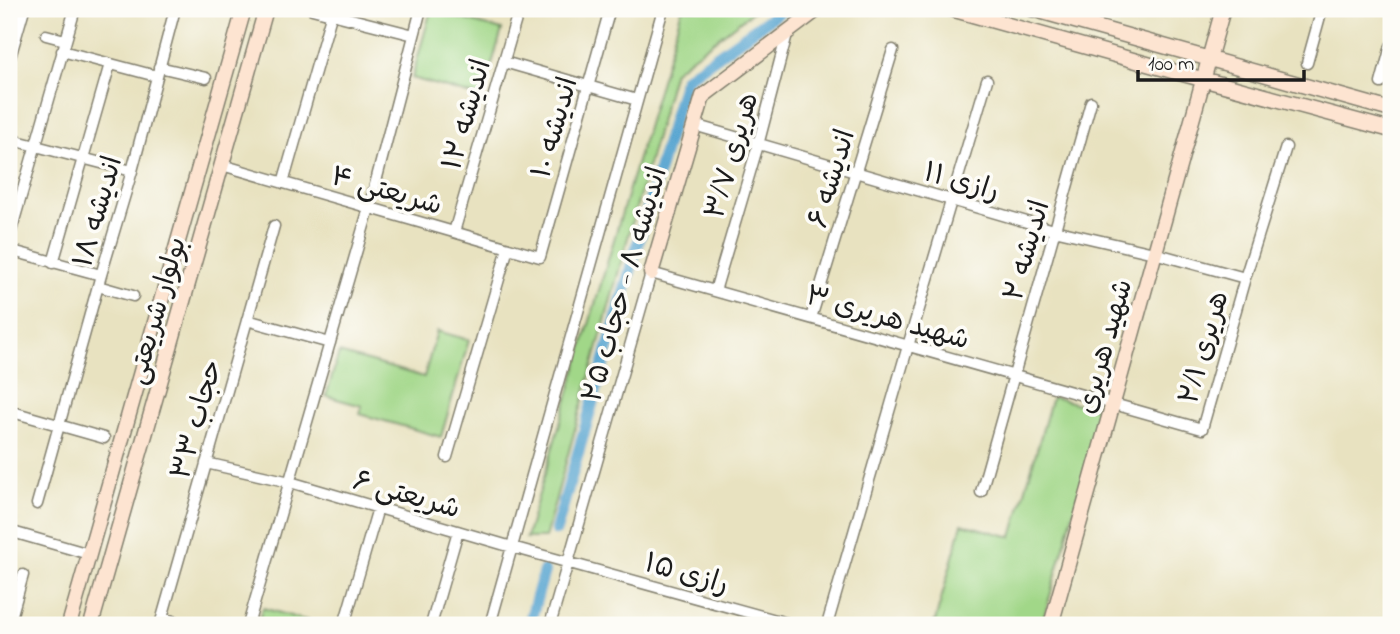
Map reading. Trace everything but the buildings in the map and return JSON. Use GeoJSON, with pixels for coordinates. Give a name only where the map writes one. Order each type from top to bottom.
{"type":"FeatureCollection","features":[{"type":"Feature","properties":{"kind":"main road","name":"بولوار شریعتی"},"geometry":{"type":"LineString","coordinates":[[69,625],[244,9]]}},
{"type":"Feature","properties":{"kind":"main road","name":"بولوار شریعتی"},"geometry":{"type":"LineString","coordinates":[[91,625],[266,9]]}},
{"type":"Feature","properties":{"kind":"main road","name":"اندیشه ۸ - حجاب ۲۵"},"geometry":{"type":"LineString","coordinates":[[651,273],[703,96],[818,9]]}},
{"type":"Feature","properties":{"kind":"main road"},"geometry":{"type":"LineString","coordinates":[[951,9],[1391,130]]}},
{"type":"Feature","properties":{"kind":"main road"},"geometry":{"type":"LineString","coordinates":[[1032,9],[1391,110]]}},
{"type":"Feature","properties":{"kind":"main road","name":"شهید هریری"},"geometry":{"type":"LineString","coordinates":[[1051,625],[1223,9]]}},
{"type":"Feature","properties":{"kind":"street"},"geometry":{"type":"LineString","coordinates":[[9,61],[13,34],[24,9]]}},
{"type":"Feature","properties":{"kind":"street"},"geometry":{"type":"LineString","coordinates":[[9,239],[75,9]]}},
{"type":"Feature","properties":{"kind":"street","name":"اندیشه ۱۸"},"geometry":{"type":"LineString","coordinates":[[37,504],[175,9]]}},
{"type":"Feature","properties":{"kind":"street"},"geometry":{"type":"LineString","coordinates":[[312,9],[332,11],[414,35]]}},
{"type":"Feature","properties":{"kind":"street"},"geometry":{"type":"LineString","coordinates":[[248,625],[369,208],[421,9]]}},
{"type":"Feature","properties":{"kind":"street","name":"اندیشه ۱۲"},"geometry":{"type":"LineString","coordinates":[[454,232],[519,9]]}},
{"type":"Feature","properties":{"kind":"street","name":"اندیشه ۱۰"},"geometry":{"type":"LineString","coordinates":[[540,257],[610,9]]}},
{"type":"Feature","properties":{"kind":"street","name":"اندیشه ۸ - حجاب ۲۵"},"geometry":{"type":"LineString","coordinates":[[489,625],[663,9]]}},
{"type":"Feature","properties":{"kind":"street"},"geometry":{"type":"LineString","coordinates":[[1307,63],[1322,9]]}},
{"type":"Feature","properties":{"kind":"street"},"geometry":{"type":"LineString","coordinates":[[283,183],[332,11]]}},
{"type":"Feature","properties":{"kind":"street","name":"هریری ۳/۷"},"geometry":{"type":"LineString","coordinates":[[715,291],[788,30]]}},
{"type":"Feature","properties":{"kind":"street"},"geometry":{"type":"LineString","coordinates":[[46,35],[64,46],[110,64],[206,78]]}},
{"type":"Feature","properties":{"kind":"street"},"geometry":{"type":"LineString","coordinates":[[1381,83],[1391,46]]}},
{"type":"Feature","properties":{"kind":"street","name":"اندیشه ۶"},"geometry":{"type":"LineString","coordinates":[[811,318],[893,50]]}},
{"type":"Feature","properties":{"kind":"street"},"geometry":{"type":"LineString","coordinates":[[504,62],[637,100]]}},
{"type":"Feature","properties":{"kind":"street"},"geometry":{"type":"LineString","coordinates":[[53,263],[110,64]]}},
{"type":"Feature","properties":{"kind":"street"},"geometry":{"type":"LineString","coordinates":[[827,625],[987,80]]}},
{"type":"Feature","properties":{"kind":"street","name":"اندیشه ۲"},"geometry":{"type":"LineString","coordinates":[[981,492],[1091,102]]}},
{"type":"Feature","properties":{"kind":"street","name":"رازی ۱۱"},"geometry":{"type":"LineString","coordinates":[[694,125],[1054,230],[1245,278]]}},
{"type":"Feature","properties":{"kind":"street"},"geometry":{"type":"LineString","coordinates":[[9,139],[132,171]]}},
{"type":"Feature","properties":{"kind":"street","name":"هریری ۲/۱"},"geometry":{"type":"LineString","coordinates":[[1202,429],[1286,147]]}},
{"type":"Feature","properties":{"kind":"street","name":"شریعتی ۴"},"geometry":{"type":"LineString","coordinates":[[222,165],[540,257]]}},
{"type":"Feature","properties":{"kind":"street","name":"حجاب ۳۳"},"geometry":{"type":"LineString","coordinates":[[161,622],[274,226]]}},
{"type":"Feature","properties":{"kind":"street"},"geometry":{"type":"LineString","coordinates":[[447,457],[508,248]]}},
{"type":"Feature","properties":{"kind":"street"},"geometry":{"type":"LineString","coordinates":[[9,250],[99,280],[133,296]]}},
{"type":"Feature","properties":{"kind":"street","name":"اندیشه ۸ - حجاب ۲۵"},"geometry":{"type":"LineString","coordinates":[[550,625],[651,273]]}},
{"type":"Feature","properties":{"kind":"street","name":"شهید هریری ۳"},"geometry":{"type":"LineString","coordinates":[[651,273],[1202,429]]}},
{"type":"Feature","properties":{"kind":"street"},"geometry":{"type":"LineString","coordinates":[[247,320],[330,343]]}},
{"type":"Feature","properties":{"kind":"street"},"geometry":{"type":"LineString","coordinates":[[9,411],[104,438]]}},
{"type":"Feature","properties":{"kind":"street","name":"شریعتی ۶"},"geometry":{"type":"LineString","coordinates":[[206,463],[290,482],[568,562]]}},
{"type":"Feature","properties":{"kind":"street"},"geometry":{"type":"LineString","coordinates":[[344,625],[378,508]]}},
{"type":"Feature","properties":{"kind":"street"},"geometry":{"type":"LineString","coordinates":[[9,531],[89,554]]}},
{"type":"Feature","properties":{"kind":"street"},"geometry":{"type":"LineString","coordinates":[[431,625],[458,531]]}},
{"type":"Feature","properties":{"kind":"street","name":"رازی ۱۵"},"geometry":{"type":"LineString","coordinates":[[568,562],[794,625]]}},
{"type":"Feature","properties":{"kind":"street"},"geometry":{"type":"LineString","coordinates":[[9,625],[23,575]]}},
{"type":"Feature","properties":{"kind":"street"},"geometry":{"type":"LineString","coordinates":[[161,622],[188,625]]}},
{"type":"Feature","properties":{"kind":"green space"},"geometry":{"type":"Polygon","coordinates":[[[682,9],[756,9],[674,71],[545,538],[526,538],[682,9]]]}},
{"type":"Feature","properties":{"kind":"green space"},"geometry":{"type":"Polygon","coordinates":[[[431,10],[502,30],[482,98],[412,78],[431,10]]]}},
{"type":"Feature","properties":{"kind":"green space"},"geometry":{"type":"Polygon","coordinates":[[[437,331],[469,340],[441,437],[360,414],[362,406],[326,396],[339,353],[424,377],[437,331]]]}},
{"type":"Feature","properties":{"kind":"green space"},"geometry":{"type":"Polygon","coordinates":[[[1052,397],[1102,410],[1042,625],[934,625],[962,524],[1012,537],[1052,397]]]}},
{"type":"Feature","properties":{"kind":"green space"},"geometry":{"type":"Polygon","coordinates":[[[263,608],[322,625],[257,625],[263,608]]]}},
{"type":"Feature","properties":{"kind":"waterway"},"geometry":{"type":"LineString","coordinates":[[556,530],[685,79],[783,9]]}},
{"type":"Feature","properties":{"kind":"waterway"},"geometry":{"type":"LineString","coordinates":[[529,625],[544,571]]}}]}
